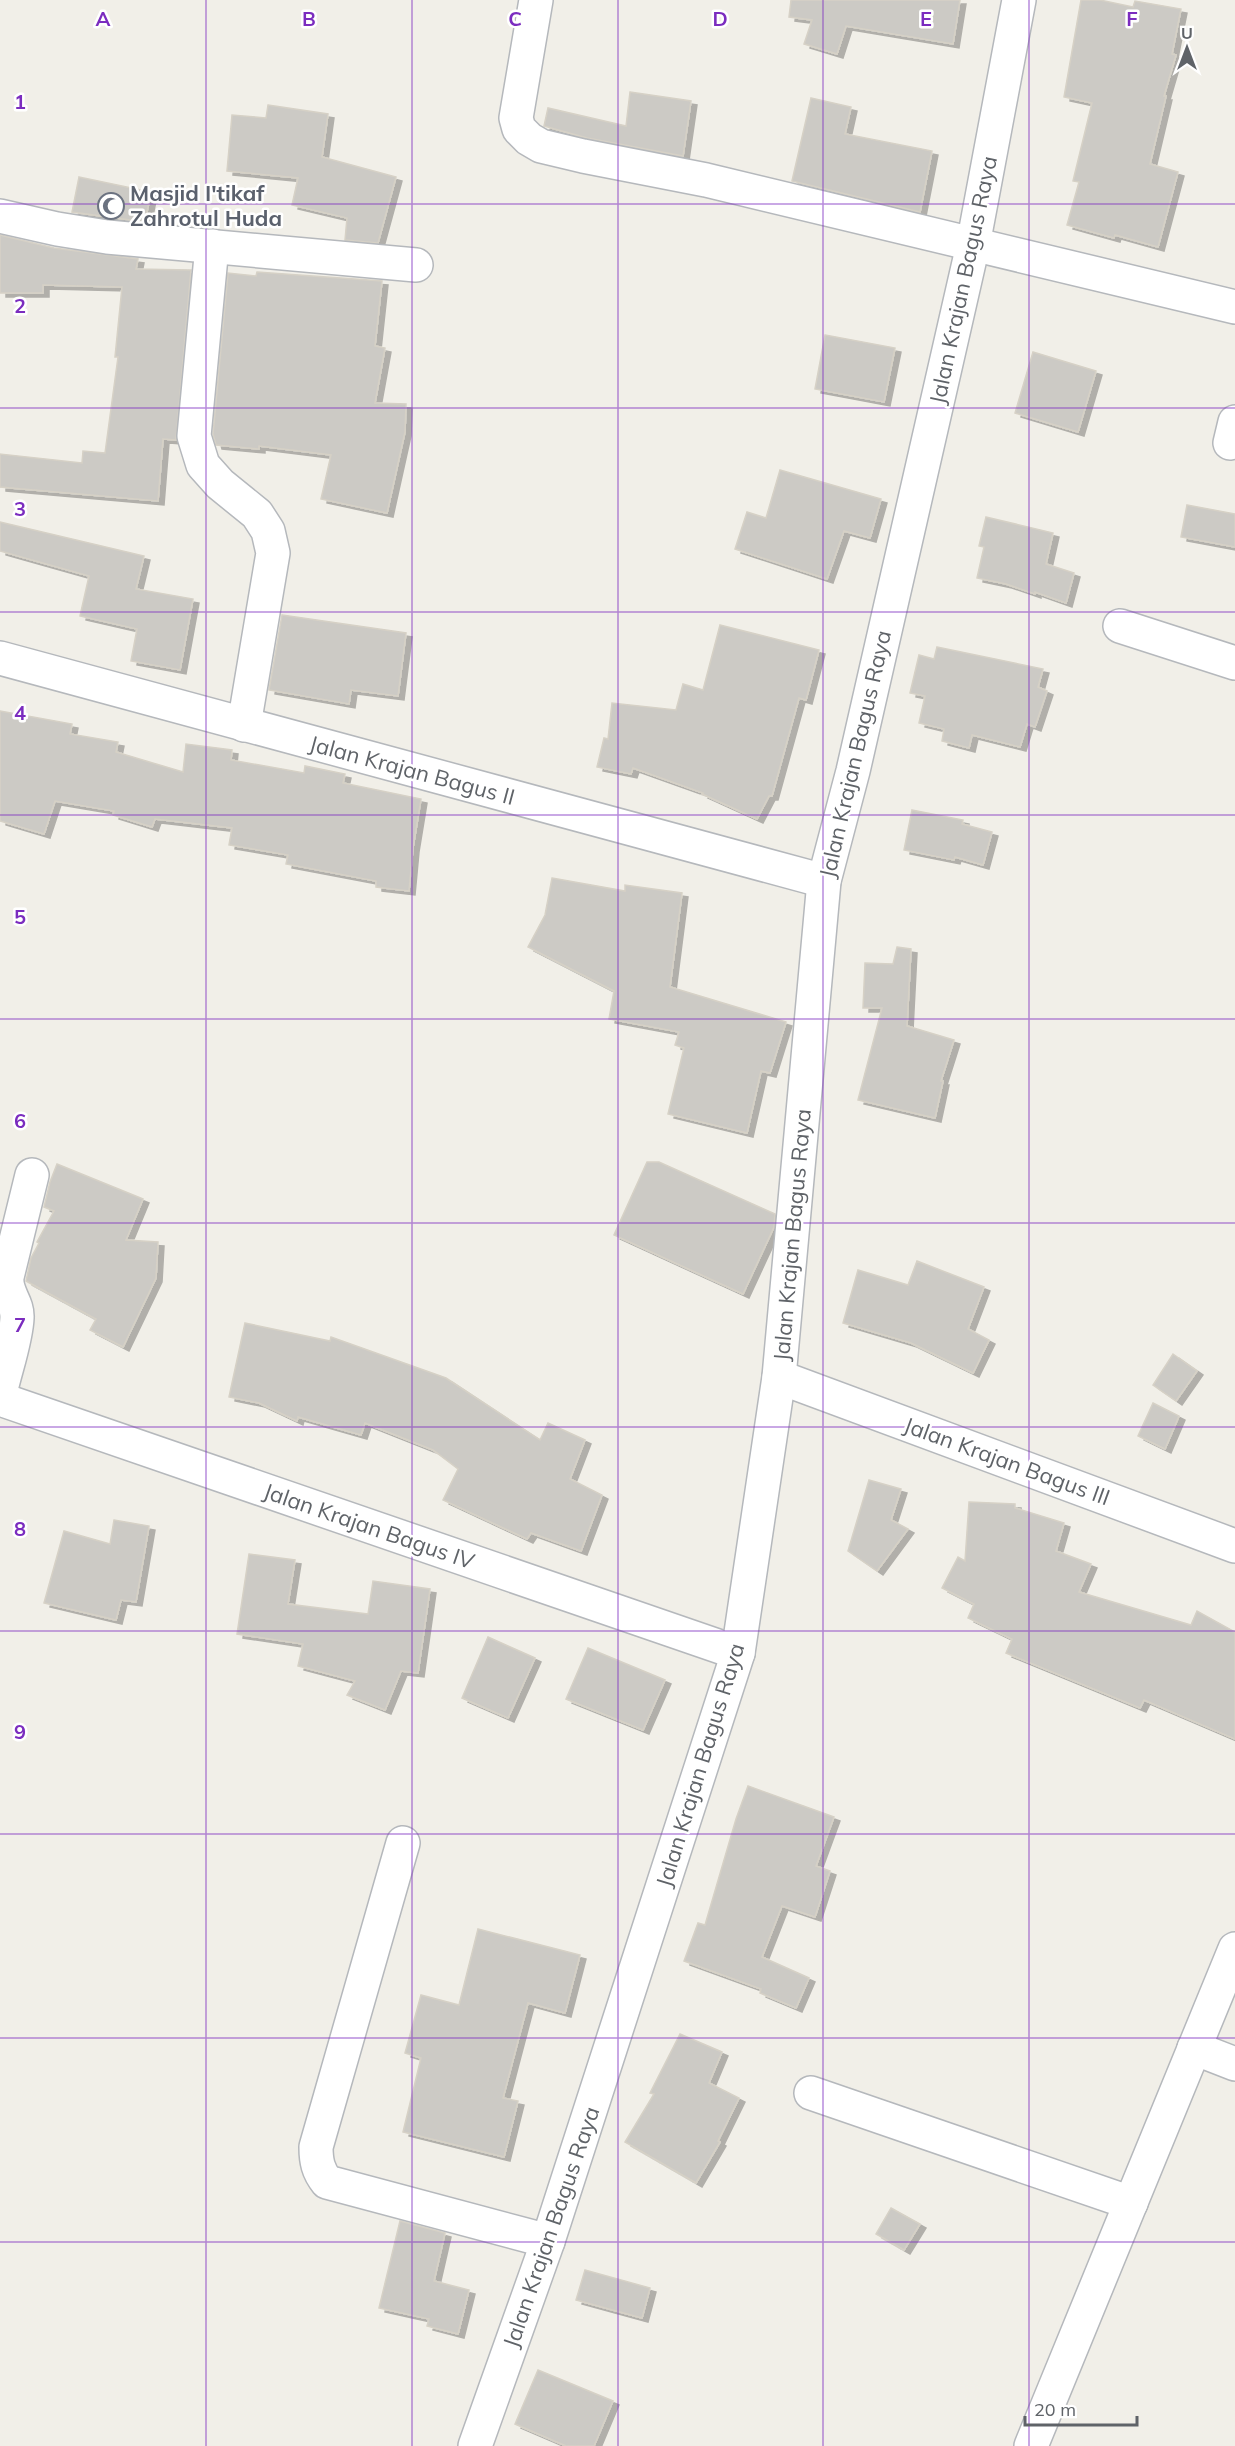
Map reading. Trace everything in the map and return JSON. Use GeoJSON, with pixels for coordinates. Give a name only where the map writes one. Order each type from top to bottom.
{"type":"FeatureCollection","features":[{"type":"Feature","properties":{"kind":"street"},"geometry":{"type":"LineString","coordinates":[[536,0],[516,118],[519,129],[541,146],[706,180],[1235,307]]}},
{"type":"Feature","properties":{"kind":"street","name":"Jalan Krajan Bagus Raya"},"geometry":{"type":"LineString","coordinates":[[475,2446],[549,2241],[738,1653],[780,1377],[824,881],[853,771],[973,245],[1018,0]]}},
{"type":"Feature","properties":{"kind":"street"},"geometry":{"type":"LineString","coordinates":[[0,216],[107,237],[416,265]]}},
{"type":"Feature","properties":{"kind":"street"},"geometry":{"type":"LineString","coordinates":[[212,246],[194,436],[203,465],[220,484],[257,514],[268,531],[273,553],[244,725]]}},
{"type":"Feature","properties":{"kind":"street"},"geometry":{"type":"LineString","coordinates":[[1120,626],[1235,663]]}},
{"type":"Feature","properties":{"kind":"street","name":"Jalan Krajan Bagus II"},"geometry":{"type":"LineString","coordinates":[[0,658],[824,881]]}},
{"type":"Feature","properties":{"kind":"street"},"geometry":{"type":"LineString","coordinates":[[0,1394],[17,1318],[15,1304],[7,1290],[7,1277],[33,1175]]}},
{"type":"Feature","properties":{"kind":"street","name":"Jalan Krajan Bagus III"},"geometry":{"type":"LineString","coordinates":[[780,1377],[1235,1545]]}},
{"type":"Feature","properties":{"kind":"street","name":"Jalan Krajan Bagus IV"},"geometry":{"type":"LineString","coordinates":[[0,1399],[738,1653]]}},
{"type":"Feature","properties":{"kind":"street"},"geometry":{"type":"LineString","coordinates":[[403,1843],[316,2147],[316,2160],[320,2173],[327,2182],[549,2241]]}},
{"type":"Feature","properties":{"kind":"street"},"geometry":{"type":"LineString","coordinates":[[1031,2446],[1235,1949]]}},
{"type":"Feature","properties":{"kind":"street"},"geometry":{"type":"LineString","coordinates":[[1194,2048],[1235,2064]]}},
{"type":"Feature","properties":{"kind":"street"},"geometry":{"type":"LineString","coordinates":[[811,2093],[1131,2203]]}},
{"type":"Feature","properties":{"kind":"building"},"geometry":{"type":"Polygon","coordinates":[[[791,0],[960,0],[953,44],[846,26],[837,54],[804,44],[812,20],[789,17],[791,0]]]}},
{"type":"Feature","properties":{"kind":"building"},"geometry":{"type":"Polygon","coordinates":[[[1081,0],[1100,0],[1133,7],[1135,1],[1181,9],[1172,54],[1176,55],[1164,96],[1166,96],[1150,164],[1178,172],[1158,247],[1067,225],[1079,182],[1073,181],[1092,103],[1064,97],[1081,0]]]}},
{"type":"Feature","properties":{"kind":"building"},"geometry":{"type":"Polygon","coordinates":[[[630,92],[691,101],[683,156],[587,138],[544,126],[548,108],[626,126],[630,92]]]}},
{"type":"Feature","properties":{"kind":"building"},"geometry":{"type":"Polygon","coordinates":[[[811,98],[851,107],[845,134],[932,151],[920,212],[792,181],[811,98]]]}},
{"type":"Feature","properties":{"kind":"building"},"geometry":{"type":"Polygon","coordinates":[[[268,105],[328,114],[322,157],[396,177],[378,243],[345,240],[347,218],[292,205],[298,178],[227,171],[232,115],[266,118],[268,105]]]}},
{"type":"Feature","properties":{"kind":"building","name":"Masjid I'tikaf Zahrotul Huda"},"geometry":{"type":"Polygon","coordinates":[[[79,177],[151,192],[145,222],[72,212],[79,177]]]}},
{"type":"Feature","properties":{"kind":"building"},"geometry":{"type":"Polygon","coordinates":[[[0,235],[54,248],[138,259],[136,269],[191,270],[176,440],[163,439],[158,501],[0,487],[0,454],[82,463],[83,451],[105,453],[118,357],[115,357],[122,287],[43,285],[43,293],[0,293],[0,235]]]}},
{"type":"Feature","properties":{"kind":"building"},"geometry":{"type":"Polygon","coordinates":[[[257,272],[382,281],[375,346],[385,348],[375,403],[406,404],[405,432],[387,513],[321,499],[331,455],[259,446],[259,449],[216,445],[213,434],[228,273],[256,276],[257,272]]]}},
{"type":"Feature","properties":{"kind":"building"},"geometry":{"type":"Polygon","coordinates":[[[825,335],[895,348],[884,402],[815,389],[825,335]]]}},
{"type":"Feature","properties":{"kind":"building"},"geometry":{"type":"Polygon","coordinates":[[[1033,352],[1096,371],[1078,432],[1015,413],[1033,352]]]}},
{"type":"Feature","properties":{"kind":"building"},"geometry":{"type":"Polygon","coordinates":[[[780,470],[881,499],[870,538],[844,531],[827,579],[735,549],[747,512],[766,518],[780,470]]]}},
{"type":"Feature","properties":{"kind":"building"},"geometry":{"type":"Polygon","coordinates":[[[1187,505],[1235,514],[1235,547],[1181,537],[1187,505]]]}},
{"type":"Feature","properties":{"kind":"building"},"geometry":{"type":"Polygon","coordinates":[[[986,517],[1053,533],[1046,564],[1074,573],[1066,603],[1035,592],[1035,594],[1006,584],[977,578],[984,547],[979,546],[986,517]]]}},
{"type":"Feature","properties":{"kind":"building"},"geometry":{"type":"Polygon","coordinates":[[[0,522],[144,556],[136,589],[193,599],[180,670],[131,661],[137,629],[80,616],[89,576],[0,551],[0,522]]]}},
{"type":"Feature","properties":{"kind":"building"},"geometry":{"type":"Polygon","coordinates":[[[282,615],[406,633],[398,696],[351,690],[349,704],[269,690],[282,615]]]}},
{"type":"Feature","properties":{"kind":"building"},"geometry":{"type":"Polygon","coordinates":[[[720,625],[819,650],[806,700],[799,698],[772,796],[769,796],[757,819],[703,793],[633,768],[631,774],[597,767],[604,738],[608,739],[612,703],[676,710],[683,684],[703,690],[720,625]]]}},
{"type":"Feature","properties":{"kind":"building"},"geometry":{"type":"Polygon","coordinates":[[[937,647],[1043,669],[1038,687],[1047,691],[1035,727],[1027,724],[1020,747],[972,735],[969,748],[942,741],[944,729],[919,723],[925,696],[910,693],[919,655],[934,659],[937,647]]]}},
{"type":"Feature","properties":{"kind":"building"},"geometry":{"type":"Polygon","coordinates":[[[0,711],[72,724],[70,734],[118,742],[116,752],[183,772],[186,744],[232,750],[231,760],[304,773],[305,766],[345,774],[343,783],[421,799],[409,891],[376,887],[376,881],[286,864],[288,855],[229,845],[232,828],[155,819],[152,827],[113,815],[114,811],[55,801],[44,834],[0,821],[0,711]]]}},
{"type":"Feature","properties":{"kind":"building"},"geometry":{"type":"Polygon","coordinates":[[[912,810],[963,820],[962,824],[992,832],[983,865],[955,857],[954,860],[904,850],[912,810]]]}},
{"type":"Feature","properties":{"kind":"building"},"geometry":{"type":"Polygon","coordinates":[[[552,878],[625,891],[625,885],[682,893],[670,987],[786,1022],[770,1073],[761,1071],[747,1133],[668,1114],[684,1048],[675,1045],[679,1032],[609,1019],[614,991],[528,947],[545,915],[552,878]]]}},
{"type":"Feature","properties":{"kind":"building"},"geometry":{"type":"Polygon","coordinates":[[[897,947],[911,949],[907,1026],[954,1040],[941,1081],[943,1081],[935,1118],[858,1100],[882,1008],[863,1008],[865,963],[893,964],[897,947]]]}},
{"type":"Feature","properties":{"kind":"building"},"geometry":{"type":"Polygon","coordinates":[[[647,1162],[659,1162],[775,1214],[774,1227],[743,1294],[614,1235],[647,1162]]]}},
{"type":"Feature","properties":{"kind":"building"},"geometry":{"type":"Polygon","coordinates":[[[57,1164],[143,1199],[126,1240],[158,1242],[156,1278],[123,1347],[90,1330],[96,1319],[26,1281],[31,1258],[39,1243],[37,1242],[54,1211],[44,1207],[57,1164]]]}},
{"type":"Feature","properties":{"kind":"building"},"geometry":{"type":"Polygon","coordinates":[[[917,1261],[984,1287],[968,1329],[989,1340],[973,1373],[911,1343],[843,1323],[858,1270],[908,1285],[917,1261]]]}},
{"type":"Feature","properties":{"kind":"building"},"geometry":{"type":"Polygon","coordinates":[[[245,1323],[330,1341],[331,1337],[446,1378],[540,1440],[548,1423],[585,1440],[570,1479],[602,1495],[581,1551],[531,1533],[527,1539],[443,1500],[458,1469],[433,1450],[365,1423],[361,1435],[298,1417],[297,1421],[259,1403],[229,1397],[245,1323]]]}},
{"type":"Feature","properties":{"kind":"building"},"geometry":{"type":"Polygon","coordinates":[[[1173,1354],[1197,1371],[1176,1401],[1153,1385],[1173,1354]]]}},
{"type":"Feature","properties":{"kind":"building"},"geometry":{"type":"Polygon","coordinates":[[[1153,1403],[1179,1416],[1165,1449],[1138,1436],[1153,1403]]]}},
{"type":"Feature","properties":{"kind":"building"},"geometry":{"type":"Polygon","coordinates":[[[869,1480],[901,1489],[891,1520],[908,1529],[877,1571],[848,1551],[869,1480]]]}},
{"type":"Feature","properties":{"kind":"building"},"geometry":{"type":"Polygon","coordinates":[[[969,1502],[1015,1504],[1015,1508],[1064,1523],[1056,1551],[1091,1564],[1079,1592],[1191,1625],[1197,1611],[1235,1632],[1235,1739],[1144,1700],[1140,1708],[1006,1653],[1012,1639],[968,1618],[974,1604],[942,1588],[958,1557],[965,1561],[969,1502]]]}},
{"type":"Feature","properties":{"kind":"building"},"geometry":{"type":"Polygon","coordinates":[[[114,1520],[149,1526],[136,1602],[121,1600],[116,1620],[44,1603],[64,1531],[110,1544],[114,1520]]]}},
{"type":"Feature","properties":{"kind":"building"},"geometry":{"type":"Polygon","coordinates":[[[249,1554],[295,1560],[288,1604],[368,1614],[373,1581],[430,1589],[418,1673],[401,1671],[385,1710],[347,1695],[355,1681],[298,1666],[303,1644],[237,1634],[249,1554]]]}},
{"type":"Feature","properties":{"kind":"building"},"geometry":{"type":"Polygon","coordinates":[[[488,1637],[535,1658],[508,1718],[462,1698],[488,1637]]]}},
{"type":"Feature","properties":{"kind":"building"},"geometry":{"type":"Polygon","coordinates":[[[588,1648],[665,1680],[643,1730],[566,1699],[588,1648]]]}},
{"type":"Feature","properties":{"kind":"building"},"geometry":{"type":"Polygon","coordinates":[[[748,1786],[834,1817],[816,1866],[830,1871],[815,1917],[782,1906],[762,1957],[809,1978],[796,2008],[760,1993],[761,1989],[684,1961],[698,1923],[705,1925],[748,1786]]]}},
{"type":"Feature","properties":{"kind":"building"},"geometry":{"type":"Polygon","coordinates":[[[478,1929],[580,1955],[565,2013],[528,2003],[503,2098],[518,2101],[504,2157],[403,2132],[421,2058],[405,2053],[421,1995],[459,2005],[478,1929]]]}},
{"type":"Feature","properties":{"kind":"building"},"geometry":{"type":"Polygon","coordinates":[[[680,2034],[722,2052],[709,2083],[739,2098],[718,2141],[720,2142],[696,2183],[625,2142],[654,2094],[650,2093],[680,2034]]]}},
{"type":"Feature","properties":{"kind":"building"},"geometry":{"type":"Polygon","coordinates":[[[891,2208],[920,2224],[904,2250],[876,2234],[891,2208]]]}},
{"type":"Feature","properties":{"kind":"building"},"geometry":{"type":"Polygon","coordinates":[[[400,2221],[445,2233],[434,2281],[469,2290],[458,2334],[427,2326],[429,2319],[379,2308],[400,2221]]]}},
{"type":"Feature","properties":{"kind":"building"},"geometry":{"type":"Polygon","coordinates":[[[585,2270],[650,2288],[642,2318],[576,2300],[585,2270]]]}},
{"type":"Feature","properties":{"kind":"building"},"geometry":{"type":"Polygon","coordinates":[[[538,2370],[613,2401],[594,2446],[566,2446],[515,2424],[538,2370]]]}},
{"type":"Feature","properties":{"kind":"place","name":"Masjid I'tikaf Zahrotul Huda"},"geometry":{"type":"Point","coordinates":[111,206]}}]}
